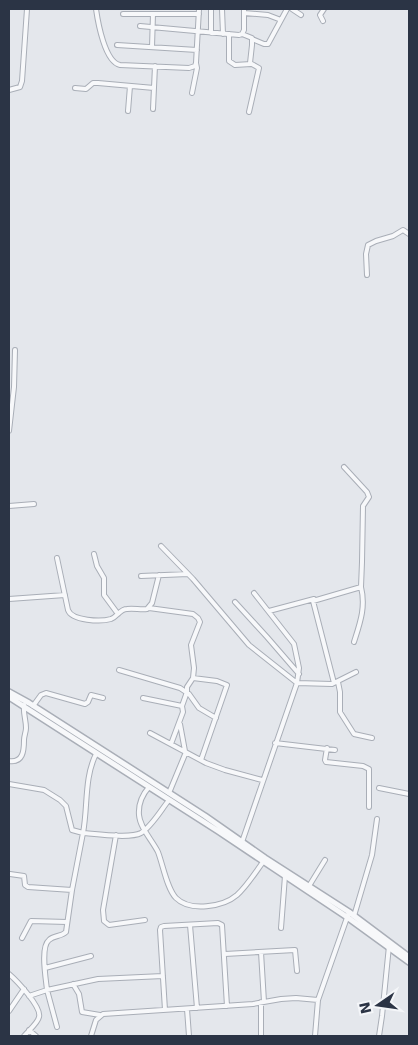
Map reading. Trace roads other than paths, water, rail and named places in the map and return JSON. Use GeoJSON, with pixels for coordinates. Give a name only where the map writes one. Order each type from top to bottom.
{"type":"FeatureCollection","features":[{"type":"Feature","properties":{"kind":"street"},"geometry":{"type":"LineString","coordinates":[[9,90],[20,87],[22,81],[26,50],[27,9]]}},
{"type":"Feature","properties":{"kind":"street"},"geometry":{"type":"LineString","coordinates":[[96,9],[100,30],[110,58],[114,62],[120,65],[189,68],[195,66],[196,63]]}},
{"type":"Feature","properties":{"kind":"street"},"geometry":{"type":"LineString","coordinates":[[145,14],[146,9]]}},
{"type":"Feature","properties":{"kind":"street"},"geometry":{"type":"LineString","coordinates":[[192,93],[197,68],[199,9]]}},
{"type":"Feature","properties":{"kind":"street"},"geometry":{"type":"LineString","coordinates":[[211,9],[211,33]]}},
{"type":"Feature","properties":{"kind":"street"},"geometry":{"type":"LineString","coordinates":[[222,9],[223,34]]}},
{"type":"Feature","properties":{"kind":"street"},"geometry":{"type":"LineString","coordinates":[[140,26],[242,34],[268,44],[287,9]]}},
{"type":"Feature","properties":{"kind":"street"},"geometry":{"type":"LineString","coordinates":[[292,9],[302,15]]}},
{"type":"Feature","properties":{"kind":"street"},"geometry":{"type":"LineString","coordinates":[[323,21],[320,14],[324,9]]}},
{"type":"Feature","properties":{"kind":"street"},"geometry":{"type":"LineString","coordinates":[[242,34],[244,30],[244,11],[268,15],[281,20]]}},
{"type":"Feature","properties":{"kind":"street"},"geometry":{"type":"LineString","coordinates":[[123,14],[199,14]]}},
{"type":"Feature","properties":{"kind":"street"},"geometry":{"type":"LineString","coordinates":[[152,48],[153,14]]}},
{"type":"Feature","properties":{"kind":"street"},"geometry":{"type":"LineString","coordinates":[[229,34],[229,61],[235,65],[251,64],[258,68],[249,112]]}},
{"type":"Feature","properties":{"kind":"street"},"geometry":{"type":"LineString","coordinates":[[251,64],[252,39]]}},
{"type":"Feature","properties":{"kind":"street"},"geometry":{"type":"LineString","coordinates":[[117,45],[197,50]]}},
{"type":"Feature","properties":{"kind":"street"},"geometry":{"type":"LineString","coordinates":[[152,109],[155,66]]}},
{"type":"Feature","properties":{"kind":"street"},"geometry":{"type":"LineString","coordinates":[[75,88],[87,89],[95,83],[154,88]]}},
{"type":"Feature","properties":{"kind":"street"},"geometry":{"type":"LineString","coordinates":[[128,111],[130,86]]}},
{"type":"Feature","properties":{"kind":"street"},"geometry":{"type":"LineString","coordinates":[[367,275],[366,251],[369,244],[404,230],[409,234]]}},
{"type":"Feature","properties":{"kind":"street"},"geometry":{"type":"LineString","coordinates":[[9,431],[15,350]]}},
{"type":"Feature","properties":{"kind":"street"},"geometry":{"type":"LineString","coordinates":[[344,467],[369,496],[362,506],[360,587],[363,599],[363,612],[354,642]]}},
{"type":"Feature","properties":{"kind":"street"},"geometry":{"type":"LineString","coordinates":[[9,506],[34,504]]}},
{"type":"Feature","properties":{"kind":"street"},"geometry":{"type":"LineString","coordinates":[[160,546],[188,574],[250,645],[297,683],[326,685],[336,683],[356,672]]}},
{"type":"Feature","properties":{"kind":"street"},"geometry":{"type":"LineString","coordinates":[[94,554],[97,566],[104,578],[104,595],[118,614]]}},
{"type":"Feature","properties":{"kind":"street"},"geometry":{"type":"LineString","coordinates":[[57,558],[69,614],[74,617],[100,620],[110,619],[125,609],[146,610],[149,608],[193,614],[198,618],[200,622],[191,645],[194,668],[193,678],[187,687],[182,706],[183,712],[171,744]]}},
{"type":"Feature","properties":{"kind":"street"},"geometry":{"type":"LineString","coordinates":[[141,576],[188,574]]}},
{"type":"Feature","properties":{"kind":"street"},"geometry":{"type":"LineString","coordinates":[[149,608],[159,575]]}},
{"type":"Feature","properties":{"kind":"street"},"geometry":{"type":"LineString","coordinates":[[269,611],[360,587]]}},
{"type":"Feature","properties":{"kind":"street"},"geometry":{"type":"LineString","coordinates":[[242,842],[297,683],[299,664],[294,644],[254,594]]}},
{"type":"Feature","properties":{"kind":"street"},"geometry":{"type":"LineString","coordinates":[[9,599],[65,595]]}},
{"type":"Feature","properties":{"kind":"street"},"geometry":{"type":"LineString","coordinates":[[314,599],[313,602],[340,692],[341,713],[354,734],[372,738]]}},
{"type":"Feature","properties":{"kind":"street"},"geometry":{"type":"LineString","coordinates":[[235,602],[267,636],[298,674]]}},
{"type":"Feature","properties":{"kind":"street"},"geometry":{"type":"LineString","coordinates":[[119,670],[176,686],[187,692],[199,708],[216,718]]}},
{"type":"Feature","properties":{"kind":"street"},"geometry":{"type":"LineString","coordinates":[[193,678],[217,681],[227,686],[201,760]]}},
{"type":"Feature","properties":{"kind":"street"},"geometry":{"type":"LineString","coordinates":[[9,692],[309,886],[409,958]]}},
{"type":"Feature","properties":{"kind":"street"},"geometry":{"type":"LineString","coordinates":[[33,706],[41,695],[46,692],[85,704],[91,695],[103,698]]}},
{"type":"Feature","properties":{"kind":"street"},"geometry":{"type":"LineString","coordinates":[[9,697],[263,862],[350,915],[409,962]]}},
{"type":"Feature","properties":{"kind":"street"},"geometry":{"type":"LineString","coordinates":[[143,698],[182,706]]}},
{"type":"Feature","properties":{"kind":"street"},"geometry":{"type":"LineString","coordinates":[[9,761],[15,762],[18,760],[25,750],[26,726],[23,715],[24,705]]}},
{"type":"Feature","properties":{"kind":"street"},"geometry":{"type":"LineString","coordinates":[[169,794],[186,752],[179,722]]}},
{"type":"Feature","properties":{"kind":"street"},"geometry":{"type":"LineString","coordinates":[[150,734],[225,770],[262,780]]}},
{"type":"Feature","properties":{"kind":"street"},"geometry":{"type":"LineString","coordinates":[[275,743],[335,750]]}},
{"type":"Feature","properties":{"kind":"street"},"geometry":{"type":"LineString","coordinates":[[327,748],[326,762],[362,766],[369,769],[369,807]]}},
{"type":"Feature","properties":{"kind":"street"},"geometry":{"type":"LineString","coordinates":[[57,1027],[47,990],[44,952],[47,941],[65,934],[86,818],[88,779],[96,754]]}},
{"type":"Feature","properties":{"kind":"street"},"geometry":{"type":"LineString","coordinates":[[9,784],[49,792],[64,803],[72,830],[77,833],[135,835],[145,830],[170,800]]}},
{"type":"Feature","properties":{"kind":"street"},"geometry":{"type":"LineString","coordinates":[[149,787],[141,797],[139,808],[141,823],[157,850],[176,899],[184,904],[193,906],[232,899],[263,862]]}},
{"type":"Feature","properties":{"kind":"street"},"geometry":{"type":"LineString","coordinates":[[379,788],[409,794]]}},
{"type":"Feature","properties":{"kind":"street"},"geometry":{"type":"LineString","coordinates":[[315,1036],[318,1000],[372,855],[377,819]]}},
{"type":"Feature","properties":{"kind":"street"},"geometry":{"type":"LineString","coordinates":[[116,835],[103,910],[104,921],[109,925],[145,920]]}},
{"type":"Feature","properties":{"kind":"street"},"geometry":{"type":"LineString","coordinates":[[309,886],[325,860]]}},
{"type":"Feature","properties":{"kind":"street"},"geometry":{"type":"LineString","coordinates":[[10,875],[24,876],[25,885],[28,887],[72,890]]}},
{"type":"Feature","properties":{"kind":"street"},"geometry":{"type":"LineString","coordinates":[[281,928],[285,876]]}},
{"type":"Feature","properties":{"kind":"street"},"geometry":{"type":"LineString","coordinates":[[22,938],[30,921],[67,922]]}},
{"type":"Feature","properties":{"kind":"street"},"geometry":{"type":"LineString","coordinates":[[190,925],[197,1008]]}},
{"type":"Feature","properties":{"kind":"street"},"geometry":{"type":"LineString","coordinates":[[165,1010],[160,928],[164,926],[222,925],[227,1006]]}},
{"type":"Feature","properties":{"kind":"street"},"geometry":{"type":"LineString","coordinates":[[379,1036],[389,946]]}},
{"type":"Feature","properties":{"kind":"street"},"geometry":{"type":"LineString","coordinates":[[225,954],[294,950],[297,971]]}},
{"type":"Feature","properties":{"kind":"street"},"geometry":{"type":"LineString","coordinates":[[261,952],[263,1002],[261,1036]]}},
{"type":"Feature","properties":{"kind":"street"},"geometry":{"type":"LineString","coordinates":[[45,968],[92,956]]}},
{"type":"Feature","properties":{"kind":"street"},"geometry":{"type":"LineString","coordinates":[[9,974],[24,989],[40,1015],[24,1036]]}},
{"type":"Feature","properties":{"kind":"street"},"geometry":{"type":"LineString","coordinates":[[29,996],[47,990],[98,979],[163,976]]}},
{"type":"Feature","properties":{"kind":"street"},"geometry":{"type":"LineString","coordinates":[[73,984],[79,994],[82,1012],[100,1015],[227,1006],[296,998],[318,1000]]}},
{"type":"Feature","properties":{"kind":"street"},"geometry":{"type":"LineString","coordinates":[[9,1011],[24,989]]}},
{"type":"Feature","properties":{"kind":"street"},"geometry":{"type":"LineString","coordinates":[[187,1009],[189,1036]]}},
{"type":"Feature","properties":{"kind":"street"},"geometry":{"type":"LineString","coordinates":[[93,1035],[96,1020],[100,1015]]}},
{"type":"Feature","properties":{"kind":"street"},"geometry":{"type":"LineString","coordinates":[[29,1030],[36,1036]]}}]}
